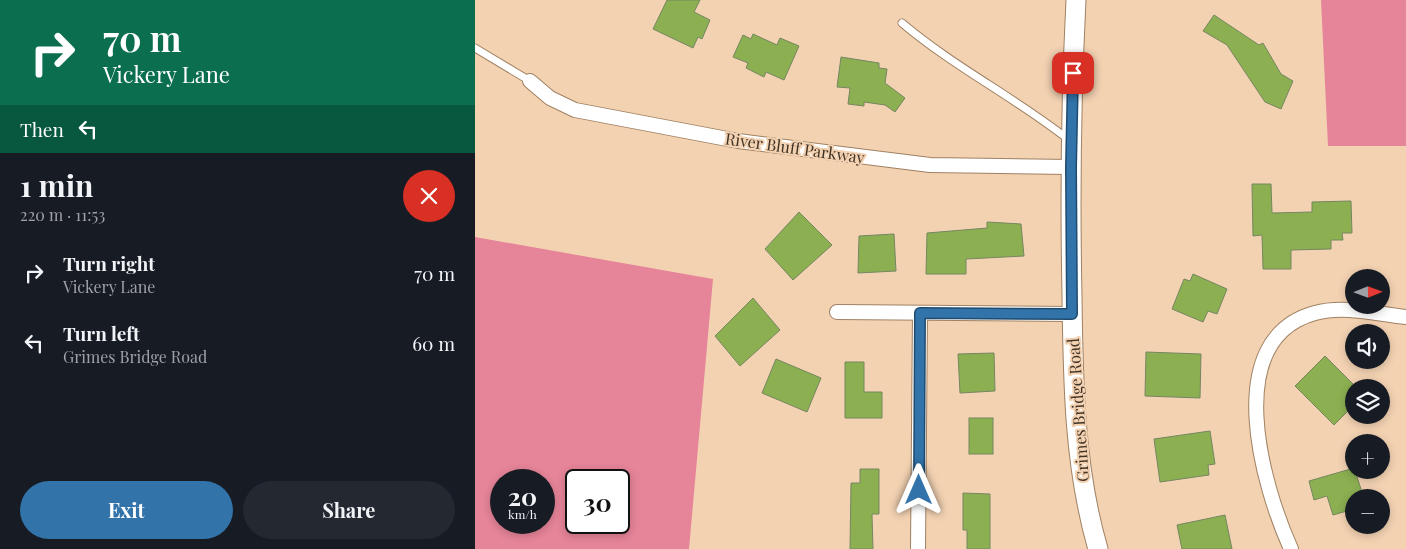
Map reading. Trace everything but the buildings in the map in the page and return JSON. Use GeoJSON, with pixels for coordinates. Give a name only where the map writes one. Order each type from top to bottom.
{"type":"FeatureCollection","features":[{"type":"Feature","properties":{"kind":"street","name":"Grimes Bridge Road"},"geometry":{"type":"LineString","coordinates":[[1076,0],[1071,142],[1072,314],[1077,428],[1082,480],[1097,549]]}},
{"type":"Feature","properties":{"kind":"street","name":"River Bluff Parkway"},"geometry":{"type":"LineString","coordinates":[[530,81],[549,98],[575,110],[739,142],[930,165],[1071,167]]}},
{"type":"Feature","properties":{"kind":"street"},"geometry":{"type":"LineString","coordinates":[[1291,549],[1269,486],[1258,433],[1257,384],[1261,364],[1270,345],[1285,328],[1315,312],[1333,310],[1353,311],[1406,317]]}},
{"type":"Feature","properties":{"kind":"street"},"geometry":{"type":"LineString","coordinates":[[837,312],[1072,314]]}},
{"type":"Feature","properties":{"kind":"street"},"geometry":{"type":"LineString","coordinates":[[918,549],[920,313]]}},
{"type":"Feature","properties":{"kind":"lane"},"geometry":{"type":"LineString","coordinates":[[903,23],[923,40],[1040,118],[1071,142]]}},
{"type":"Feature","properties":{"kind":"lane"},"geometry":{"type":"LineString","coordinates":[[475,48],[530,81]]}},
{"type":"Feature","properties":{"kind":"shaded area"},"geometry":{"type":"Polygon","coordinates":[[[1321,0],[1406,0],[1406,146],[1328,146],[1321,0]]]}},
{"type":"Feature","properties":{"kind":"shaded area"},"geometry":{"type":"Polygon","coordinates":[[[475,237],[713,279],[689,549],[475,549],[475,237]]]}},
{"type":"Feature","properties":{"kind":"route"},"geometry":{"type":"LineString","coordinates":[[919,490],[920,313],[1072,314],[1071,167],[1073,73]]}}]}
